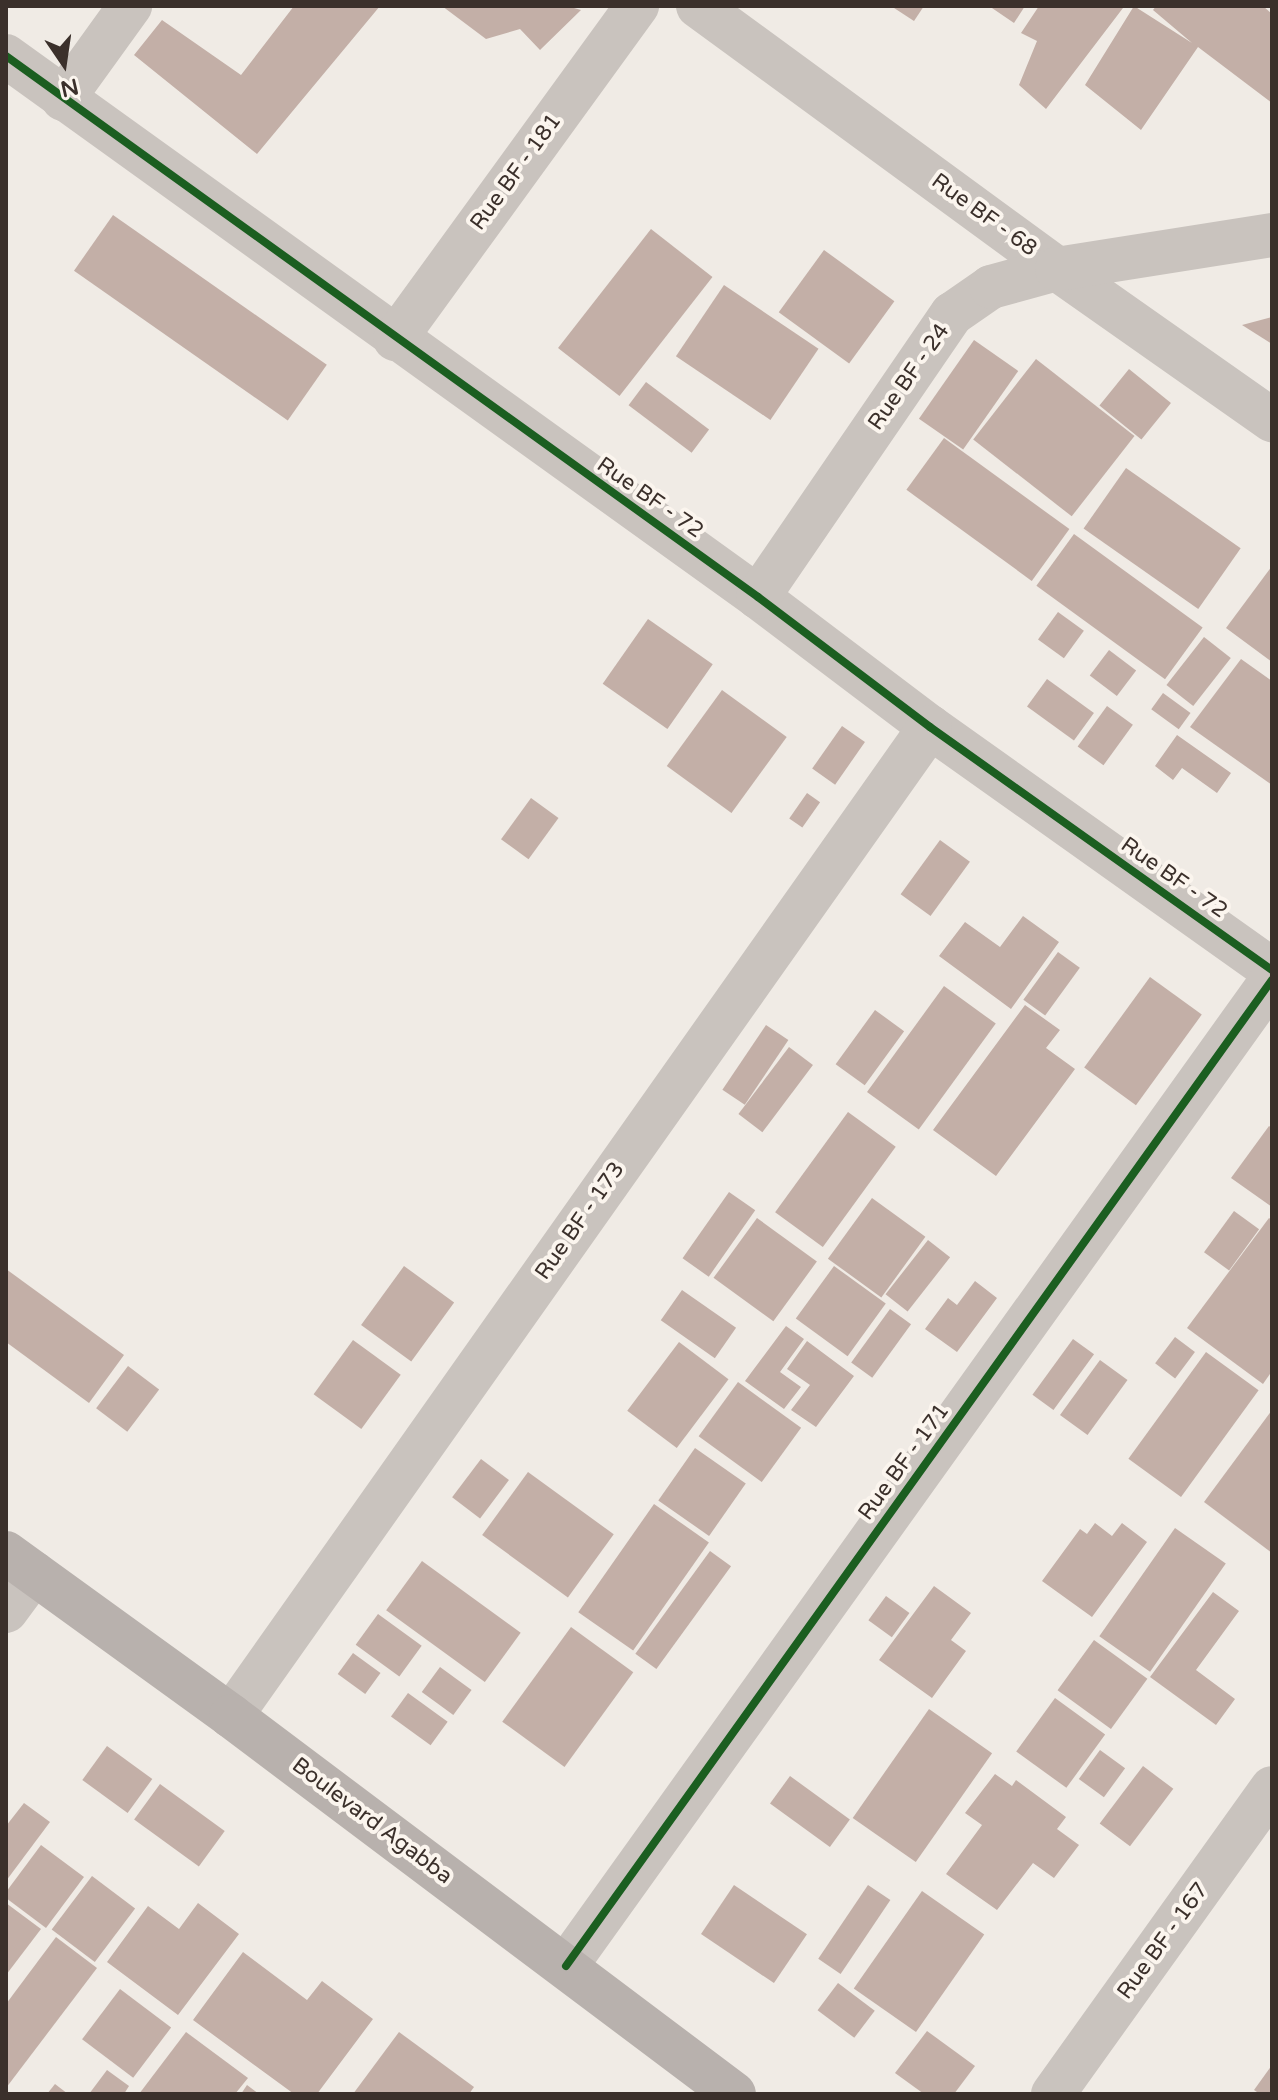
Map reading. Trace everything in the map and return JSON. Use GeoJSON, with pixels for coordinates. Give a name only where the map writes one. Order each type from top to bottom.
{"type":"FeatureCollection","features":[{"type":"Feature","properties":{"kind":"main road","name":"Boulevard Agabba"},"geometry":{"type":"LineString","coordinates":[[20,1563],[231,1716],[734,2094]]}},
{"type":"Feature","properties":{"kind":"street"},"geometry":{"type":"LineString","coordinates":[[63,99],[130,6]]}},
{"type":"Feature","properties":{"kind":"street","name":"Rue BF - 181"},"geometry":{"type":"LineString","coordinates":[[395,339],[637,6]]}},
{"type":"Feature","properties":{"kind":"street","name":"Rue BF - 68"},"geometry":{"type":"LineString","coordinates":[[698,6],[1057,269],[1272,420]]}},
{"type":"Feature","properties":{"kind":"street","name":"Rue BF - 72"},"geometry":{"type":"LineString","coordinates":[[6,56],[395,339],[758,597],[930,727],[1272,970]]}},
{"type":"Feature","properties":{"kind":"street","name":"Rue BF - 24"},"geometry":{"type":"LineString","coordinates":[[758,597],[952,314],[991,287],[1057,269],[1272,235]]}},
{"type":"Feature","properties":{"kind":"street","name":"Rue BF - 173"},"geometry":{"type":"LineString","coordinates":[[231,1716],[930,727]]}},
{"type":"Feature","properties":{"kind":"street","name":"Rue BF - 171"},"geometry":{"type":"LineString","coordinates":[[566,1966],[1272,980]]}},
{"type":"Feature","properties":{"kind":"street"},"geometry":{"type":"LineString","coordinates":[[6,1611],[20,1563]]}},
{"type":"Feature","properties":{"kind":"street","name":"Rue BF - 167"},"geometry":{"type":"LineString","coordinates":[[1053,2094],[1256,1842],[1272,1788]]}},
{"type":"Feature","properties":{"kind":"building"},"geometry":{"type":"Polygon","coordinates":[[[294,6],[380,6],[257,154],[134,55],[162,20],[241,75],[294,6]]]}},
{"type":"Feature","properties":{"kind":"building"},"geometry":{"type":"Polygon","coordinates":[[[442,6],[567,6],[581,10],[540,50],[520,29],[486,39],[442,6]]]}},
{"type":"Feature","properties":{"kind":"building"},"geometry":{"type":"Polygon","coordinates":[[[891,6],[924,6],[914,21],[891,6]]]}},
{"type":"Feature","properties":{"kind":"building"},"geometry":{"type":"Polygon","coordinates":[[[989,6],[1025,6],[1014,23],[989,6]]]}},
{"type":"Feature","properties":{"kind":"building"},"geometry":{"type":"Polygon","coordinates":[[[1039,6],[1123,8],[1046,109],[1019,85],[1037,41],[1021,33],[1039,6]]]}},
{"type":"Feature","properties":{"kind":"building"},"geometry":{"type":"Polygon","coordinates":[[[1134,6],[1192,43],[1153,10],[1156,6],[1263,6],[1272,14],[1272,103],[1198,47],[1141,130],[1085,85],[1134,6]]]}},
{"type":"Feature","properties":{"kind":"building"},"geometry":{"type":"Polygon","coordinates":[[[113,215],[327,365],[288,420],[74,271],[113,215]]]}},
{"type":"Feature","properties":{"kind":"building"},"geometry":{"type":"Polygon","coordinates":[[[651,229],[712,277],[619,396],[558,348],[651,229]]]}},
{"type":"Feature","properties":{"kind":"building"},"geometry":{"type":"Polygon","coordinates":[[[824,250],[894,301],[849,363],[779,312],[824,250]]]}},
{"type":"Feature","properties":{"kind":"building"},"geometry":{"type":"Polygon","coordinates":[[[724,285],[819,349],[770,420],[676,356],[724,285]]]}},
{"type":"Feature","properties":{"kind":"building"},"geometry":{"type":"Polygon","coordinates":[[[1272,317],[1272,344],[1242,325],[1272,317]]]}},
{"type":"Feature","properties":{"kind":"building"},"geometry":{"type":"Polygon","coordinates":[[[974,340],[1018,371],[963,450],[919,419],[974,340]]]}},
{"type":"Feature","properties":{"kind":"building"},"geometry":{"type":"Polygon","coordinates":[[[1036,359],[1135,436],[1072,516],[973,439],[1036,359]]]}},
{"type":"Feature","properties":{"kind":"building"},"geometry":{"type":"Polygon","coordinates":[[[1129,369],[1171,403],[1141,440],[1099,406],[1129,369]]]}},
{"type":"Feature","properties":{"kind":"building"},"geometry":{"type":"Polygon","coordinates":[[[646,382],[709,430],[692,453],[629,405],[646,382]]]}},
{"type":"Feature","properties":{"kind":"building"},"geometry":{"type":"Polygon","coordinates":[[[944,438],[1069,529],[1032,581],[906,490],[944,438]]]}},
{"type":"Feature","properties":{"kind":"building"},"geometry":{"type":"Polygon","coordinates":[[[1126,468],[1241,548],[1198,609],[1084,529],[1126,468]]]}},
{"type":"Feature","properties":{"kind":"building"},"geometry":{"type":"Polygon","coordinates":[[[1074,534],[1203,627],[1165,679],[1036,586],[1074,534]]]}},
{"type":"Feature","properties":{"kind":"building"},"geometry":{"type":"Polygon","coordinates":[[[1272,566],[1272,662],[1226,628],[1272,566]]]}},
{"type":"Feature","properties":{"kind":"building"},"geometry":{"type":"Polygon","coordinates":[[[1058,612],[1084,631],[1064,658],[1038,640],[1058,612]]]}},
{"type":"Feature","properties":{"kind":"building"},"geometry":{"type":"Polygon","coordinates":[[[648,619],[713,664],[667,729],[603,684],[648,619]]]}},
{"type":"Feature","properties":{"kind":"building"},"geometry":{"type":"Polygon","coordinates":[[[1204,637],[1231,658],[1193,706],[1166,685],[1204,637]]]}},
{"type":"Feature","properties":{"kind":"building"},"geometry":{"type":"Polygon","coordinates":[[[1109,650],[1136,670],[1117,696],[1090,676],[1109,650]]]}},
{"type":"Feature","properties":{"kind":"building"},"geometry":{"type":"Polygon","coordinates":[[[1241,659],[1272,681],[1272,785],[1190,727],[1241,659]]]}},
{"type":"Feature","properties":{"kind":"building"},"geometry":{"type":"Polygon","coordinates":[[[1047,679],[1094,713],[1074,741],[1027,707],[1047,679]]]}},
{"type":"Feature","properties":{"kind":"building"},"geometry":{"type":"Polygon","coordinates":[[[722,690],[787,737],[731,813],[667,766],[722,690]]]}},
{"type":"Feature","properties":{"kind":"building"},"geometry":{"type":"Polygon","coordinates":[[[1163,693],[1191,713],[1179,729],[1151,709],[1163,693]]]}},
{"type":"Feature","properties":{"kind":"building"},"geometry":{"type":"Polygon","coordinates":[[[1107,706],[1133,725],[1103,765],[1078,746],[1107,706]]]}},
{"type":"Feature","properties":{"kind":"building"},"geometry":{"type":"Polygon","coordinates":[[[842,726],[865,742],[835,785],[812,769],[842,726]]]}},
{"type":"Feature","properties":{"kind":"building"},"geometry":{"type":"Polygon","coordinates":[[[1177,735],[1231,773],[1217,793],[1182,768],[1173,780],[1155,766],[1177,735]]]}},
{"type":"Feature","properties":{"kind":"building"},"geometry":{"type":"Polygon","coordinates":[[[807,793],[820,802],[802,828],[789,818],[807,793]]]}},
{"type":"Feature","properties":{"kind":"building"},"geometry":{"type":"Polygon","coordinates":[[[531,798],[559,818],[529,859],[501,839],[531,798]]]}},
{"type":"Feature","properties":{"kind":"building"},"geometry":{"type":"Polygon","coordinates":[[[940,840],[970,862],[931,916],[901,894],[940,840]]]}},
{"type":"Feature","properties":{"kind":"building"},"geometry":{"type":"Polygon","coordinates":[[[1023,916],[1059,942],[1011,1009],[939,956],[965,922],[1000,947],[1023,916]]]}},
{"type":"Feature","properties":{"kind":"building"},"geometry":{"type":"Polygon","coordinates":[[[1058,952],[1080,968],[1045,1016],[1023,1000],[1058,952]]]}},
{"type":"Feature","properties":{"kind":"building"},"geometry":{"type":"Polygon","coordinates":[[[1150,977],[1202,1015],[1136,1105],[1084,1068],[1150,977]]]}},
{"type":"Feature","properties":{"kind":"building"},"geometry":{"type":"Polygon","coordinates":[[[944,986],[996,1024],[919,1130],[867,1092],[944,986]]]}},
{"type":"Feature","properties":{"kind":"building"},"geometry":{"type":"Polygon","coordinates":[[[1025,1005],[1060,1030],[1046,1048],[1075,1069],[996,1176],[933,1130],[1025,1005]]]}},
{"type":"Feature","properties":{"kind":"building"},"geometry":{"type":"Polygon","coordinates":[[[875,1010],[904,1031],[865,1085],[836,1064],[875,1010]]]}},
{"type":"Feature","properties":{"kind":"building"},"geometry":{"type":"Polygon","coordinates":[[[766,1025],[788,1040],[745,1105],[722,1090],[766,1025]]]}},
{"type":"Feature","properties":{"kind":"building"},"geometry":{"type":"Polygon","coordinates":[[[789,1047],[813,1065],[762,1132],[738,1114],[789,1047]]]}},
{"type":"Feature","properties":{"kind":"building"},"geometry":{"type":"Polygon","coordinates":[[[848,1112],[896,1147],[823,1247],[775,1212],[848,1112]]]}},
{"type":"Feature","properties":{"kind":"building"},"geometry":{"type":"Polygon","coordinates":[[[1269,1126],[1272,1128],[1272,1207],[1231,1178],[1269,1126]]]}},
{"type":"Feature","properties":{"kind":"building"},"geometry":{"type":"Polygon","coordinates":[[[729,1192],[755,1210],[709,1277],[683,1258],[729,1192]]]}},
{"type":"Feature","properties":{"kind":"building"},"geometry":{"type":"Polygon","coordinates":[[[872,1198],[925,1237],[881,1297],[828,1259],[872,1198]]]}},
{"type":"Feature","properties":{"kind":"building"},"geometry":{"type":"Polygon","coordinates":[[[1234,1211],[1259,1229],[1229,1270],[1204,1252],[1234,1211]]]}},
{"type":"Feature","properties":{"kind":"building"},"geometry":{"type":"Polygon","coordinates":[[[757,1218],[817,1261],[773,1321],[714,1278],[757,1218]]]}},
{"type":"Feature","properties":{"kind":"building"},"geometry":{"type":"Polygon","coordinates":[[[1269,1218],[1272,1220],[1272,1371],[1263,1384],[1187,1328],[1269,1218]]]}},
{"type":"Feature","properties":{"kind":"building"},"geometry":{"type":"Polygon","coordinates":[[[928,1240],[950,1257],[908,1312],[886,1294],[928,1240]]]}},
{"type":"Feature","properties":{"kind":"building"},"geometry":{"type":"Polygon","coordinates":[[[404,1266],[454,1302],[411,1362],[361,1325],[404,1266]]]}},
{"type":"Feature","properties":{"kind":"building"},"geometry":{"type":"Polygon","coordinates":[[[834,1266],[886,1304],[848,1356],[796,1319],[834,1266]]]}},
{"type":"Feature","properties":{"kind":"building"},"geometry":{"type":"Polygon","coordinates":[[[6,1269],[124,1355],[89,1403],[6,1342],[6,1269]]]}},
{"type":"Feature","properties":{"kind":"building"},"geometry":{"type":"Polygon","coordinates":[[[975,1281],[997,1298],[957,1352],[925,1329],[948,1298],[957,1305],[975,1281]]]}},
{"type":"Feature","properties":{"kind":"building"},"geometry":{"type":"Polygon","coordinates":[[[682,1290],[736,1328],[715,1358],[661,1320],[682,1290]]]}},
{"type":"Feature","properties":{"kind":"building"},"geometry":{"type":"Polygon","coordinates":[[[890,1309],[911,1324],[872,1378],[851,1362],[890,1309]]]}},
{"type":"Feature","properties":{"kind":"building"},"geometry":{"type":"Polygon","coordinates":[[[786,1326],[804,1339],[780,1372],[801,1387],[784,1409],[745,1381],[786,1326]]]}},
{"type":"Feature","properties":{"kind":"building"},"geometry":{"type":"Polygon","coordinates":[[[1175,1337],[1195,1352],[1175,1378],[1155,1363],[1175,1337]]]}},
{"type":"Feature","properties":{"kind":"building"},"geometry":{"type":"Polygon","coordinates":[[[1073,1339],[1094,1354],[1053,1410],[1032,1395],[1073,1339]]]}},
{"type":"Feature","properties":{"kind":"building"},"geometry":{"type":"Polygon","coordinates":[[[353,1340],[401,1375],[361,1429],[314,1394],[353,1340]]]}},
{"type":"Feature","properties":{"kind":"building"},"geometry":{"type":"Polygon","coordinates":[[[807,1341],[854,1376],[816,1427],[791,1410],[810,1385],[787,1369],[807,1341]]]}},
{"type":"Feature","properties":{"kind":"building"},"geometry":{"type":"Polygon","coordinates":[[[679,1342],[729,1379],[677,1448],[627,1411],[679,1342]]]}},
{"type":"Feature","properties":{"kind":"building"},"geometry":{"type":"Polygon","coordinates":[[[1206,1352],[1259,1390],[1181,1497],[1128,1459],[1206,1352]]]}},
{"type":"Feature","properties":{"kind":"building"},"geometry":{"type":"Polygon","coordinates":[[[1100,1360],[1128,1380],[1088,1435],[1060,1415],[1100,1360]]]}},
{"type":"Feature","properties":{"kind":"building"},"geometry":{"type":"Polygon","coordinates":[[[128,1366],[159,1389],[127,1432],[96,1408],[128,1366]]]}},
{"type":"Feature","properties":{"kind":"building"},"geometry":{"type":"Polygon","coordinates":[[[738,1382],[801,1428],[762,1482],[699,1436],[738,1382]]]}},
{"type":"Feature","properties":{"kind":"building"},"geometry":{"type":"Polygon","coordinates":[[[1272,1410],[1272,1553],[1204,1502],[1272,1410]]]}},
{"type":"Feature","properties":{"kind":"building"},"geometry":{"type":"Polygon","coordinates":[[[695,1448],[746,1484],[709,1536],[658,1500],[695,1448]]]}},
{"type":"Feature","properties":{"kind":"building"},"geometry":{"type":"Polygon","coordinates":[[[481,1459],[509,1480],[480,1518],[452,1497],[481,1459]]]}},
{"type":"Feature","properties":{"kind":"building"},"geometry":{"type":"Polygon","coordinates":[[[528,1472],[614,1534],[568,1597],[482,1535],[528,1472]]]}},
{"type":"Feature","properties":{"kind":"building"},"geometry":{"type":"Polygon","coordinates":[[[654,1504],[709,1542],[633,1651],[578,1612],[654,1504]]]}},
{"type":"Feature","properties":{"kind":"building"},"geometry":{"type":"Polygon","coordinates":[[[1095,1523],[1112,1536],[1122,1523],[1147,1542],[1092,1617],[1042,1581],[1080,1529],[1087,1534],[1095,1523]]]}},
{"type":"Feature","properties":{"kind":"building"},"geometry":{"type":"Polygon","coordinates":[[[1175,1528],[1226,1564],[1150,1672],[1099,1636],[1175,1528]]]}},
{"type":"Feature","properties":{"kind":"building"},"geometry":{"type":"Polygon","coordinates":[[[710,1551],[731,1566],[656,1669],[635,1654],[710,1551]]]}},
{"type":"Feature","properties":{"kind":"building"},"geometry":{"type":"Polygon","coordinates":[[[422,1561],[521,1633],[485,1682],[386,1610],[422,1561]]]}},
{"type":"Feature","properties":{"kind":"building"},"geometry":{"type":"Polygon","coordinates":[[[934,1586],[971,1613],[951,1640],[966,1651],[932,1698],[879,1660],[934,1586]]]}},
{"type":"Feature","properties":{"kind":"building"},"geometry":{"type":"Polygon","coordinates":[[[1213,1592],[1239,1611],[1196,1670],[1235,1699],[1216,1725],[1150,1677],[1213,1592]]]}},
{"type":"Feature","properties":{"kind":"building"},"geometry":{"type":"Polygon","coordinates":[[[886,1596],[909,1613],[892,1637],[868,1620],[886,1596]]]}},
{"type":"Feature","properties":{"kind":"building"},"geometry":{"type":"Polygon","coordinates":[[[378,1614],[422,1646],[399,1676],[356,1645],[378,1614]]]}},
{"type":"Feature","properties":{"kind":"building"},"geometry":{"type":"Polygon","coordinates":[[[571,1627],[633,1672],[565,1767],[502,1722],[571,1627]]]}},
{"type":"Feature","properties":{"kind":"building"},"geometry":{"type":"Polygon","coordinates":[[[1094,1640],[1147,1679],[1111,1729],[1058,1690],[1094,1640]]]}},
{"type":"Feature","properties":{"kind":"building"},"geometry":{"type":"Polygon","coordinates":[[[353,1653],[381,1673],[365,1694],[338,1674],[353,1653]]]}},
{"type":"Feature","properties":{"kind":"building"},"geometry":{"type":"Polygon","coordinates":[[[440,1667],[472,1690],[453,1715],[422,1692],[440,1667]]]}},
{"type":"Feature","properties":{"kind":"building"},"geometry":{"type":"Polygon","coordinates":[[[408,1693],[448,1722],[431,1745],[391,1716],[408,1693]]]}},
{"type":"Feature","properties":{"kind":"building"},"geometry":{"type":"Polygon","coordinates":[[[1055,1698],[1105,1734],[1066,1788],[1016,1751],[1055,1698]]]}},
{"type":"Feature","properties":{"kind":"building"},"geometry":{"type":"Polygon","coordinates":[[[929,1709],[992,1753],[916,1862],[853,1818],[929,1709]]]}},
{"type":"Feature","properties":{"kind":"building"},"geometry":{"type":"Polygon","coordinates":[[[107,1746],[152,1779],[128,1813],[82,1780],[107,1746]]]}},
{"type":"Feature","properties":{"kind":"building"},"geometry":{"type":"Polygon","coordinates":[[[1100,1750],[1125,1768],[1104,1797],[1079,1779],[1100,1750]]]}},
{"type":"Feature","properties":{"kind":"building"},"geometry":{"type":"Polygon","coordinates":[[[1143,1766],[1173,1789],[1130,1846],[1100,1824],[1143,1766]]]}},
{"type":"Feature","properties":{"kind":"building"},"geometry":{"type":"Polygon","coordinates":[[[995,1774],[1012,1786],[1016,1780],[1066,1817],[1057,1829],[1079,1845],[1054,1878],[1033,1863],[997,1910],[946,1874],[982,1825],[965,1813],[995,1774]]]}},
{"type":"Feature","properties":{"kind":"building"},"geometry":{"type":"Polygon","coordinates":[[[790,1776],[850,1819],[830,1847],[770,1804],[790,1776]]]}},
{"type":"Feature","properties":{"kind":"building"},"geometry":{"type":"Polygon","coordinates":[[[160,1784],[225,1831],[199,1867],[134,1820],[160,1784]]]}},
{"type":"Feature","properties":{"kind":"building"},"geometry":{"type":"Polygon","coordinates":[[[24,1803],[50,1822],[6,1881],[6,1826],[24,1803]]]}},
{"type":"Feature","properties":{"kind":"building"},"geometry":{"type":"Polygon","coordinates":[[[41,1845],[84,1877],[46,1928],[6,1898],[6,1892],[41,1845]]]}},
{"type":"Feature","properties":{"kind":"building"},"geometry":{"type":"Polygon","coordinates":[[[92,1876],[135,1908],[95,1962],[52,1930],[92,1876]]]}},
{"type":"Feature","properties":{"kind":"building"},"geometry":{"type":"Polygon","coordinates":[[[734,1885],[807,1934],[774,1983],[701,1934],[734,1885]]]}},
{"type":"Feature","properties":{"kind":"building"},"geometry":{"type":"Polygon","coordinates":[[[868,1885],[890,1900],[841,1974],[818,1959],[868,1885]]]}},
{"type":"Feature","properties":{"kind":"building"},"geometry":{"type":"Polygon","coordinates":[[[922,1891],[984,1935],[916,2032],[854,1988],[922,1891]]]}},
{"type":"Feature","properties":{"kind":"building"},"geometry":{"type":"Polygon","coordinates":[[[6,1903],[41,1929],[6,1975],[6,1903]]]}},
{"type":"Feature","properties":{"kind":"building"},"geometry":{"type":"Polygon","coordinates":[[[198,1903],[239,1934],[178,2015],[107,1962],[148,1906],[179,1929],[198,1903]]]}},
{"type":"Feature","properties":{"kind":"building"},"geometry":{"type":"Polygon","coordinates":[[[56,1937],[97,1968],[6,2088],[6,2004],[56,1937]]]}},
{"type":"Feature","properties":{"kind":"building"},"geometry":{"type":"Polygon","coordinates":[[[243,1952],[307,2000],[322,1981],[373,2019],[317,2094],[294,2094],[193,2020],[243,1952]]]}},
{"type":"Feature","properties":{"kind":"building"},"geometry":{"type":"Polygon","coordinates":[[[838,1983],[875,2011],[854,2038],[818,2010],[838,1983]]]}},
{"type":"Feature","properties":{"kind":"building"},"geometry":{"type":"Polygon","coordinates":[[[120,1989],[171,2028],[133,2078],[82,2039],[120,1989]]]}},
{"type":"Feature","properties":{"kind":"building"},"geometry":{"type":"Polygon","coordinates":[[[927,2031],[975,2066],[954,2094],[924,2094],[895,2073],[927,2031]]]}},
{"type":"Feature","properties":{"kind":"building"},"geometry":{"type":"Polygon","coordinates":[[[186,2032],[248,2078],[235,2094],[139,2094],[186,2032]]]}},
{"type":"Feature","properties":{"kind":"building"},"geometry":{"type":"Polygon","coordinates":[[[399,2032],[474,2087],[469,2094],[353,2094],[399,2032]]]}},
{"type":"Feature","properties":{"kind":"building"},"geometry":{"type":"Polygon","coordinates":[[[1272,2065],[1272,2094],[1260,2094],[1254,2090],[1272,2065]]]}},
{"type":"Feature","properties":{"kind":"building"},"geometry":{"type":"Polygon","coordinates":[[[107,2070],[129,2086],[124,2094],[89,2094],[107,2070]]]}},
{"type":"Feature","properties":{"kind":"building"},"geometry":{"type":"Polygon","coordinates":[[[55,2084],[68,2094],[47,2094],[55,2084]]]}},
{"type":"Feature","properties":{"kind":"building"},"geometry":{"type":"Polygon","coordinates":[[[247,2085],[259,2094],[241,2094],[247,2085]]]}},
{"type":"Feature","properties":{"kind":"cycle path"},"geometry":{"type":"LineString","coordinates":[[6,56],[758,597],[930,727],[1272,970]]}},
{"type":"Feature","properties":{"kind":"cycle path"},"geometry":{"type":"LineString","coordinates":[[566,1966],[1272,980]]}}]}
